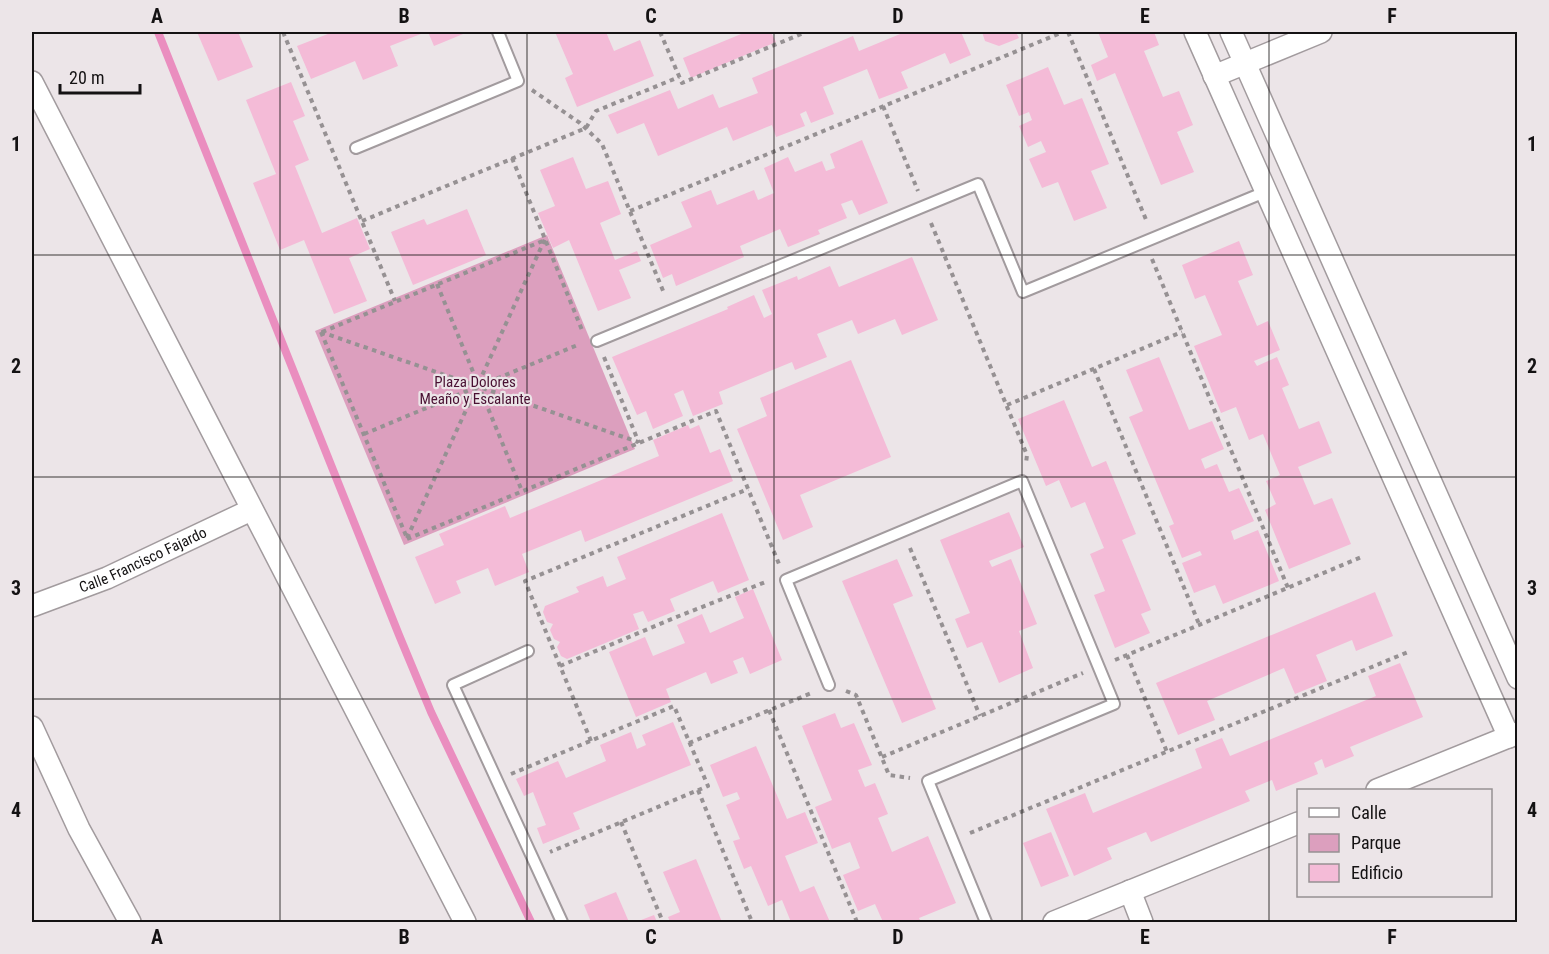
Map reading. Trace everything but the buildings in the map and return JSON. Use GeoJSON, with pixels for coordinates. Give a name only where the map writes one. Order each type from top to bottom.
{"type":"FeatureCollection","features":[{"type":"Feature","properties":{"kind":"street"},"geometry":{"type":"LineString","coordinates":[[1195,32],[1265,192],[1513,735],[1379,789]]}},
{"type":"Feature","properties":{"kind":"street"},"geometry":{"type":"LineString","coordinates":[[1231,32],[1518,678]]}},
{"type":"Feature","properties":{"kind":"street"},"geometry":{"type":"LineString","coordinates":[[1214,76],[1321,32]]}},
{"type":"Feature","properties":{"kind":"street"},"geometry":{"type":"LineString","coordinates":[[32,82],[465,922]]}},
{"type":"Feature","properties":{"kind":"street","name":"Calle Francisco Fajardo"},"geometry":{"type":"LineString","coordinates":[[32,606],[107,578],[251,510]]}},
{"type":"Feature","properties":{"kind":"street"},"geometry":{"type":"LineString","coordinates":[[32,727],[79,829],[130,922]]}},
{"type":"Feature","properties":{"kind":"street"},"geometry":{"type":"LineString","coordinates":[[1054,922],[1297,824]]}},
{"type":"Feature","properties":{"kind":"street"},"geometry":{"type":"LineString","coordinates":[[1130,891],[1142,922]]}},
{"type":"Feature","properties":{"kind":"lane"},"geometry":{"type":"LineString","coordinates":[[356,148],[518,81],[498,32]]}},
{"type":"Feature","properties":{"kind":"lane"},"geometry":{"type":"LineString","coordinates":[[592,342],[978,183],[1023,292],[1265,192]]}},
{"type":"Feature","properties":{"kind":"lane"},"geometry":{"type":"LineString","coordinates":[[829,685],[786,580],[1022,481],[1114,704],[928,781],[986,922]]}},
{"type":"Feature","properties":{"kind":"lane"},"geometry":{"type":"LineString","coordinates":[[528,651],[453,685],[562,922]]}},
{"type":"Feature","properties":{"kind":"path"},"geometry":{"type":"LineString","coordinates":[[284,32],[395,301]]}},
{"type":"Feature","properties":{"kind":"path"},"geometry":{"type":"LineString","coordinates":[[660,32],[682,83],[806,32]]}},
{"type":"Feature","properties":{"kind":"path"},"geometry":{"type":"LineString","coordinates":[[630,211],[1063,32]]}},
{"type":"Feature","properties":{"kind":"path"},"geometry":{"type":"LineString","coordinates":[[1068,32],[1149,240],[1182,332],[1288,588]]}},
{"type":"Feature","properties":{"kind":"path"},"geometry":{"type":"LineString","coordinates":[[362,221],[586,128],[596,111],[679,77]]}},
{"type":"Feature","properties":{"kind":"path"},"geometry":{"type":"LineString","coordinates":[[518,81],[586,128],[602,144],[671,310]]}},
{"type":"Feature","properties":{"kind":"path"},"geometry":{"type":"LineString","coordinates":[[883,106],[1027,455],[1022,481]]}},
{"type":"Feature","properties":{"kind":"path"},"geometry":{"type":"LineString","coordinates":[[512,158],[545,239],[639,442]]}},
{"type":"Feature","properties":{"kind":"path"},"geometry":{"type":"LineString","coordinates":[[321,332],[545,239]]}},
{"type":"Feature","properties":{"kind":"path"},"geometry":{"type":"LineString","coordinates":[[407,539],[545,239]]}},
{"type":"Feature","properties":{"kind":"path"},"geometry":{"type":"LineString","coordinates":[[437,284],[522,491]]}},
{"type":"Feature","properties":{"kind":"path"},"geometry":{"type":"LineString","coordinates":[[321,332],[639,442]]}},
{"type":"Feature","properties":{"kind":"path"},"geometry":{"type":"LineString","coordinates":[[321,332],[407,539]]}},
{"type":"Feature","properties":{"kind":"path"},"geometry":{"type":"LineString","coordinates":[[1007,405],[1182,332]]}},
{"type":"Feature","properties":{"kind":"path"},"geometry":{"type":"LineString","coordinates":[[364,434],[581,344],[592,342]]}},
{"type":"Feature","properties":{"kind":"path"},"geometry":{"type":"LineString","coordinates":[[1094,369],[1199,624]]}},
{"type":"Feature","properties":{"kind":"path"},"geometry":{"type":"LineString","coordinates":[[407,539],[716,411],[786,580],[765,581],[561,666]]}},
{"type":"Feature","properties":{"kind":"path"},"geometry":{"type":"LineString","coordinates":[[591,741],[525,581],[748,489]]}},
{"type":"Feature","properties":{"kind":"path"},"geometry":{"type":"LineString","coordinates":[[903,531],[980,716]]}},
{"type":"Feature","properties":{"kind":"path"},"geometry":{"type":"LineString","coordinates":[[882,757],[1364,556]]}},
{"type":"Feature","properties":{"kind":"path"},"geometry":{"type":"LineString","coordinates":[[952,841],[1408,652]]}},
{"type":"Feature","properties":{"kind":"path"},"geometry":{"type":"LineString","coordinates":[[1127,655],[1167,752]]}},
{"type":"Feature","properties":{"kind":"path"},"geometry":{"type":"LineString","coordinates":[[689,743],[829,685],[856,695],[889,775],[928,781]]}},
{"type":"Feature","properties":{"kind":"path"},"geometry":{"type":"LineString","coordinates":[[497,780],[674,706],[708,786],[533,859]]}},
{"type":"Feature","properties":{"kind":"path"},"geometry":{"type":"LineString","coordinates":[[769,710],[857,922]]}},
{"type":"Feature","properties":{"kind":"path"},"geometry":{"type":"LineString","coordinates":[[698,790],[752,922]]}},
{"type":"Feature","properties":{"kind":"path"},"geometry":{"type":"LineString","coordinates":[[621,822],[663,922]]}},
{"type":"Feature","properties":{"kind":"green space","name":"Plaza Dolores Meaño y Escalante"},"geometry":{"type":"Polygon","coordinates":[[[547,235],[635,449],[404,545],[315,331],[547,235]]]}},
{"type":"Feature","properties":{"kind":"waterway"},"geometry":{"type":"LineString","coordinates":[[158,32],[431,712],[531,922]]}}]}
